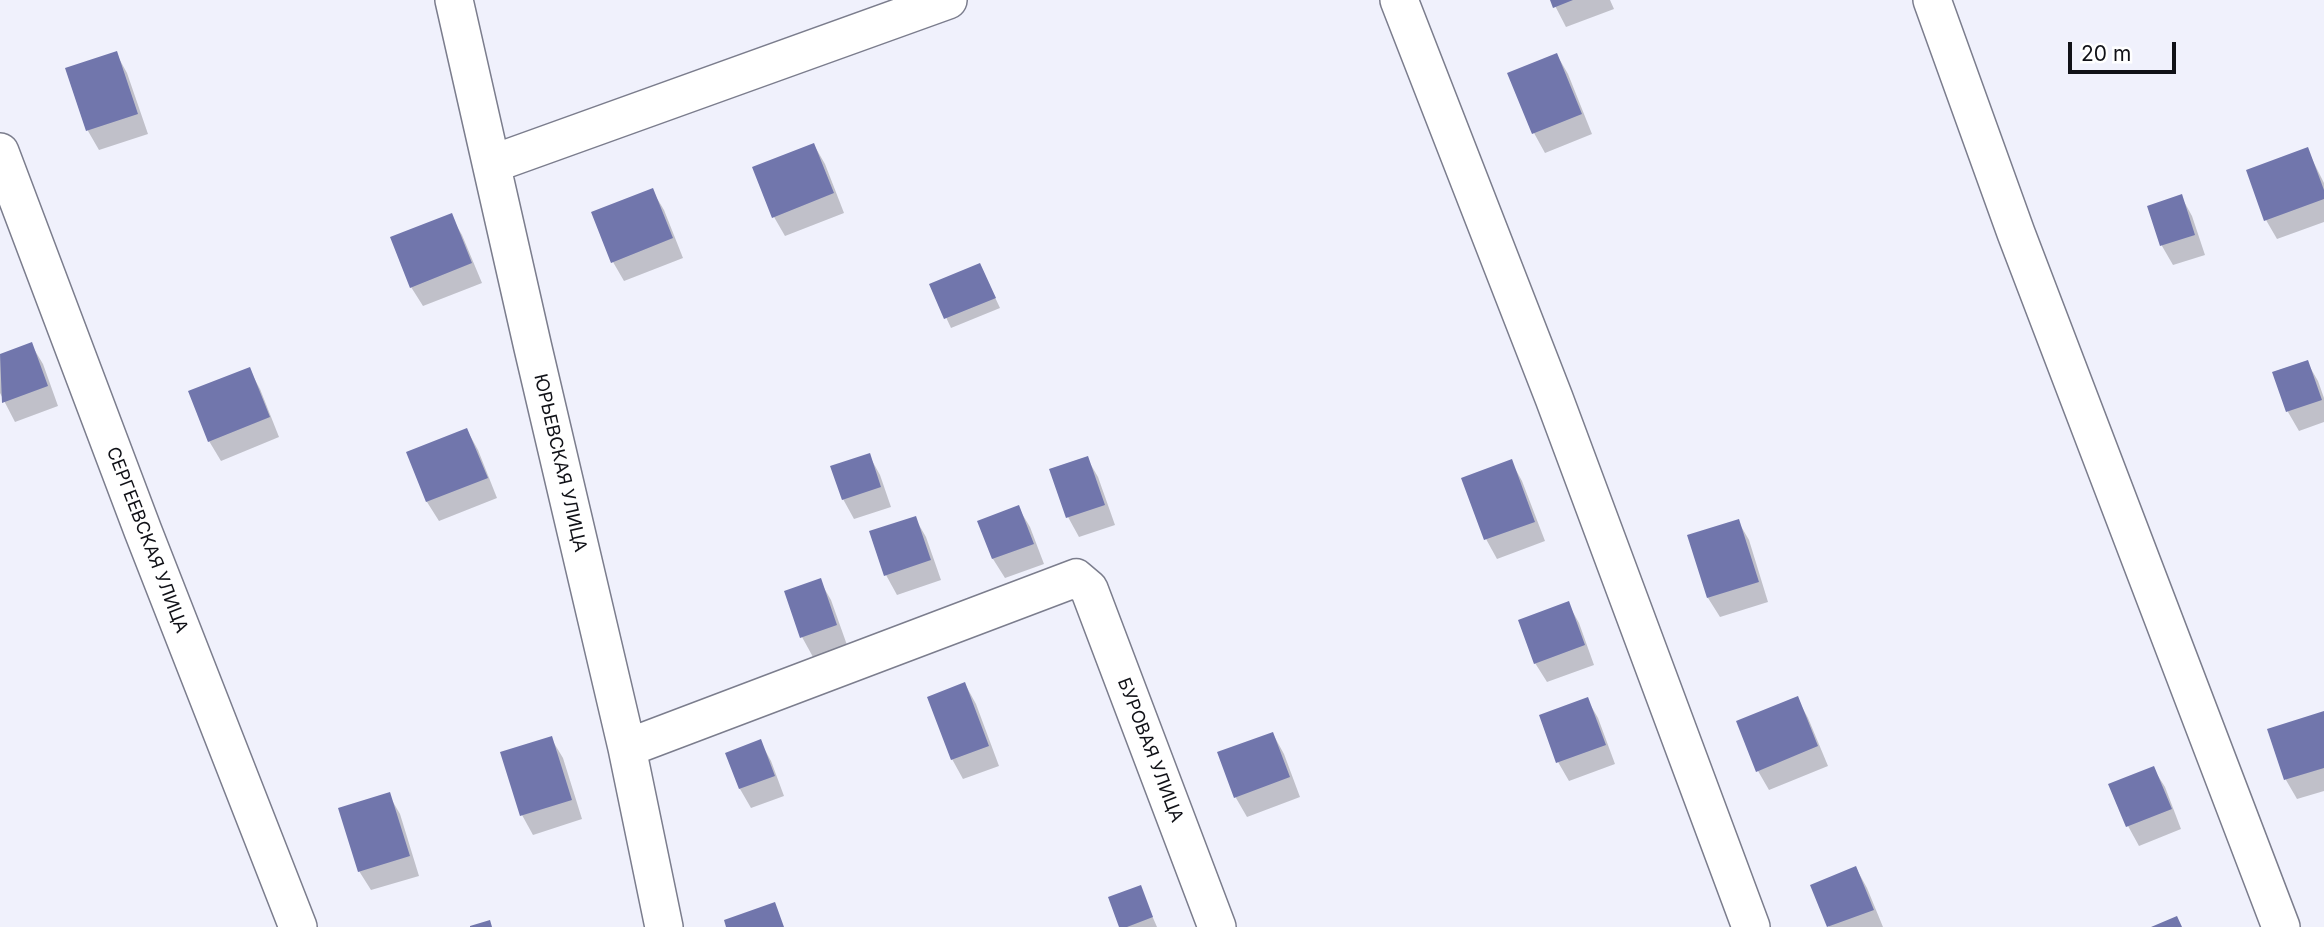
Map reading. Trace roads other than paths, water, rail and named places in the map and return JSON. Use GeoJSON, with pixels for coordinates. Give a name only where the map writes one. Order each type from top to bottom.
{"type":"FeatureCollection","features":[{"type":"Feature","properties":{"kind":"street","name":"ЮРЬЕВСКАЯ УЛИЦА"},"geometry":{"type":"LineString","coordinates":[[454,0],[627,748],[664,927]]}},
{"type":"Feature","properties":{"kind":"street"},"geometry":{"type":"LineString","coordinates":[[492,164],[948,0]]}},
{"type":"Feature","properties":{"kind":"street"},"geometry":{"type":"LineString","coordinates":[[1399,0],[1554,398],[1751,927]]}},
{"type":"Feature","properties":{"kind":"street"},"geometry":{"type":"LineString","coordinates":[[1933,0],[2016,233],[2281,927]]}},
{"type":"Feature","properties":{"kind":"street","name":"СЕРГЕЕВСКАЯ УЛИЦА"},"geometry":{"type":"LineString","coordinates":[[0,152],[148,544],[298,927]]}},
{"type":"Feature","properties":{"kind":"street","name":"БУРОВАЯ УЛИЦА"},"geometry":{"type":"LineString","coordinates":[[627,748],[1076,578],[1089,589],[1217,927]]}}]}
